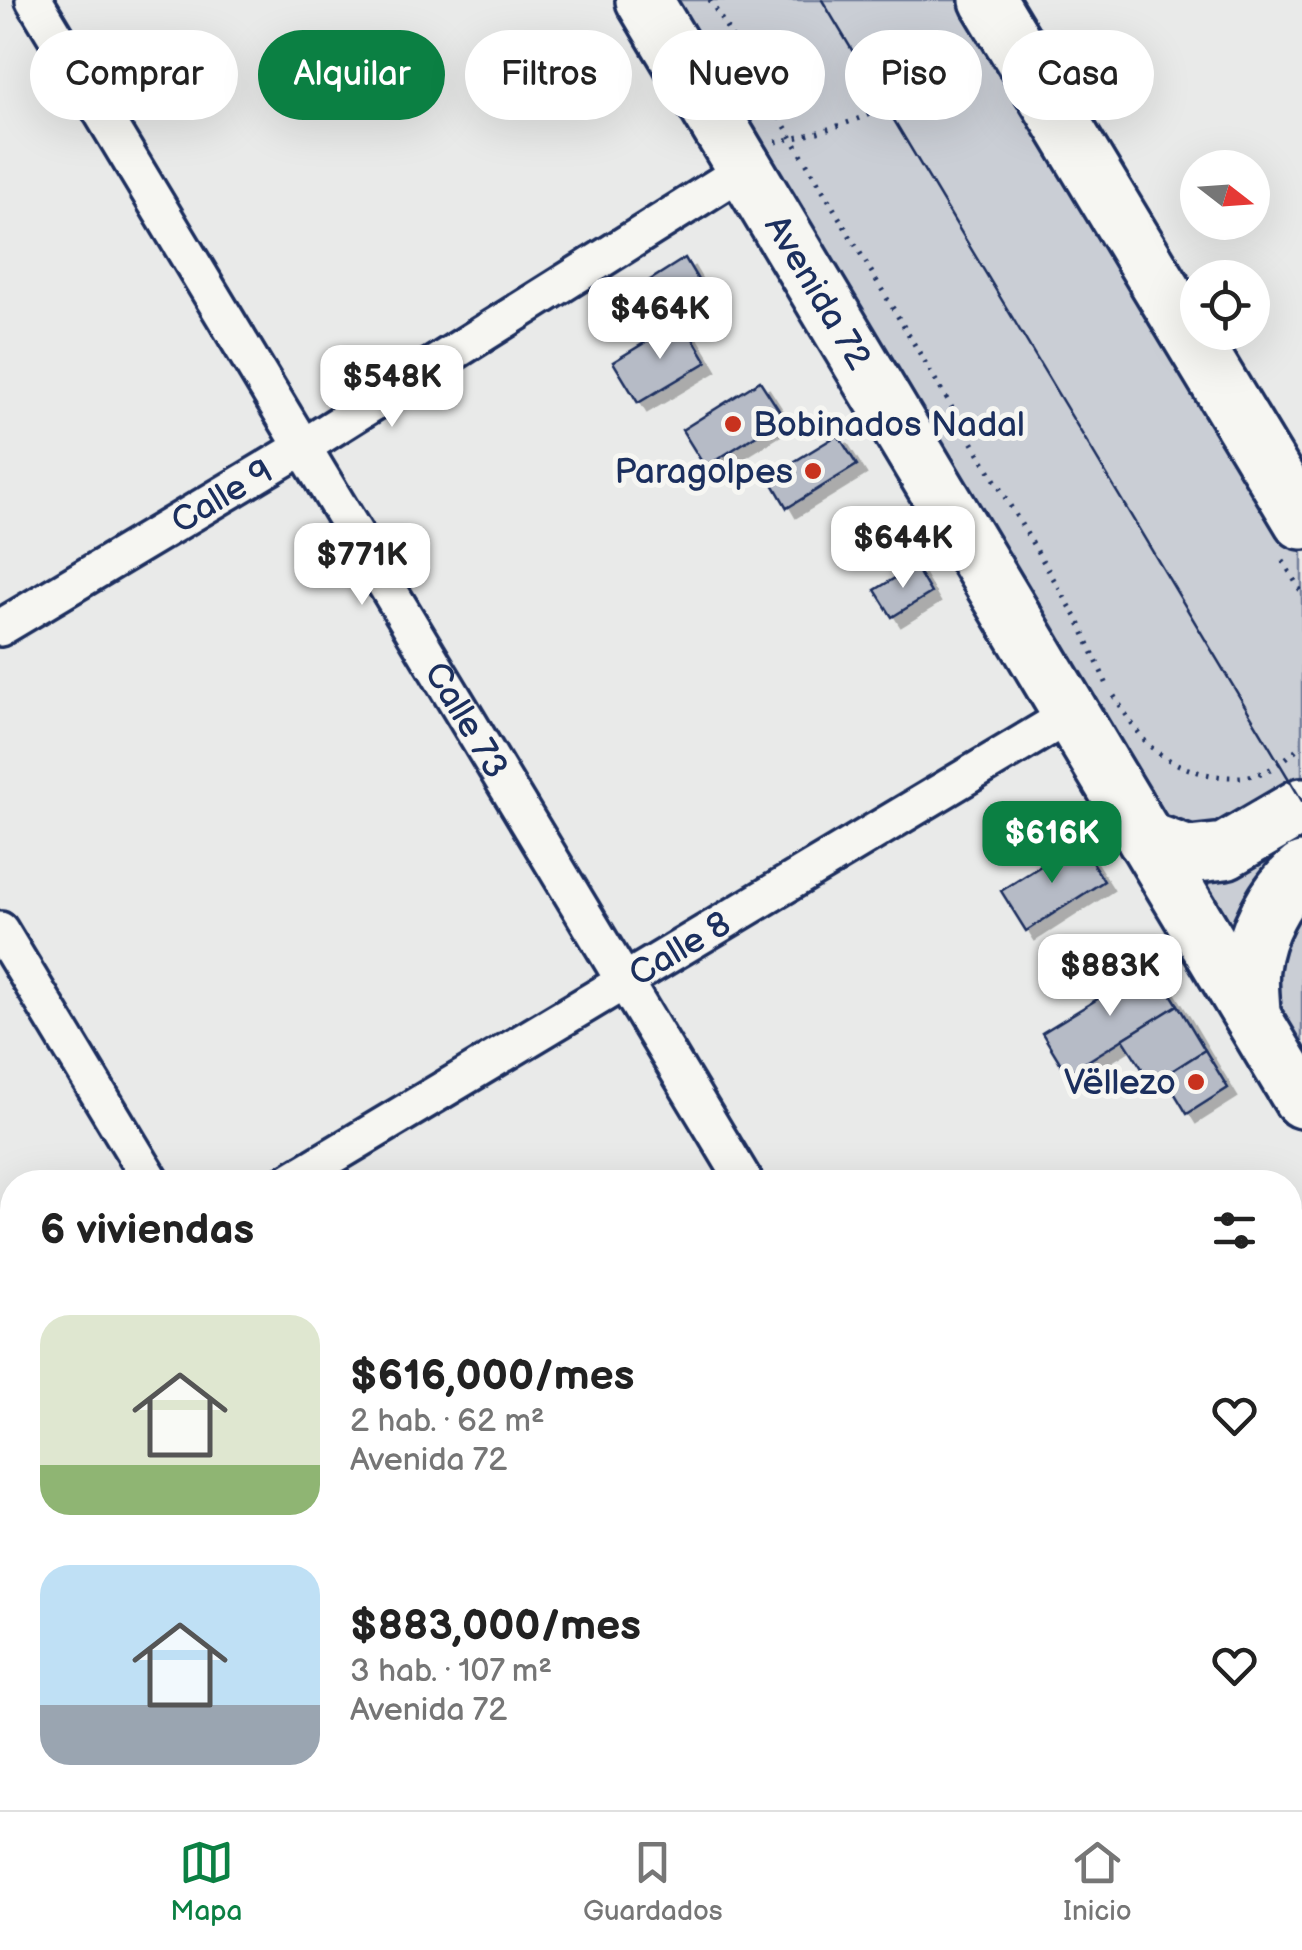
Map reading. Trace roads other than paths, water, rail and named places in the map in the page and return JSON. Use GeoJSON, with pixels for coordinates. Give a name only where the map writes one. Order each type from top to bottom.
{"type":"FeatureCollection","features":[{"type":"Feature","properties":{"kind":"highway","name":"Avenida 72"},"geometry":{"type":"LineString","coordinates":[[644,0],[1302,1100]]}},
{"type":"Feature","properties":{"kind":"highway"},"geometry":{"type":"LineString","coordinates":[[1006,13],[1302,521]]}},
{"type":"Feature","properties":{"kind":"highway"},"geometry":{"type":"LineString","coordinates":[[1145,839],[1189,855],[1226,851],[1302,806]]}},
{"type":"Feature","properties":{"kind":"highway"},"geometry":{"type":"LineString","coordinates":[[1252,1016],[1251,967],[1264,920],[1302,870]]}},
{"type":"Feature","properties":{"kind":"street","name":"Calle 73"},"geometry":{"type":"LineString","coordinates":[[34,0],[738,1170]]}},
{"type":"Feature","properties":{"kind":"street","name":"Calle 9"},"geometry":{"type":"LineString","coordinates":[[0,628],[303,447],[740,160]]}},
{"type":"Feature","properties":{"kind":"street","name":"Calle 8"},"geometry":{"type":"LineString","coordinates":[[309,1170],[1070,714]]}},
{"type":"Feature","properties":{"kind":"street"},"geometry":{"type":"LineString","coordinates":[[0,930],[145,1170]]}},
{"type":"Feature","properties":{"kind":"tram line"},"geometry":{"type":"LineString","coordinates":[[822,0],[1302,801]]}},
{"type":"Feature","properties":{"kind":"place","name":"Bobinados Nadal"},"geometry":{"type":"Point","coordinates":[733,424]}},
{"type":"Feature","properties":{"kind":"place","name":"Paragolpes"},"geometry":{"type":"Point","coordinates":[813,471]}},
{"type":"Feature","properties":{"kind":"place","name":"Vëllezo"},"geometry":{"type":"Point","coordinates":[1196,1082]}}]}
